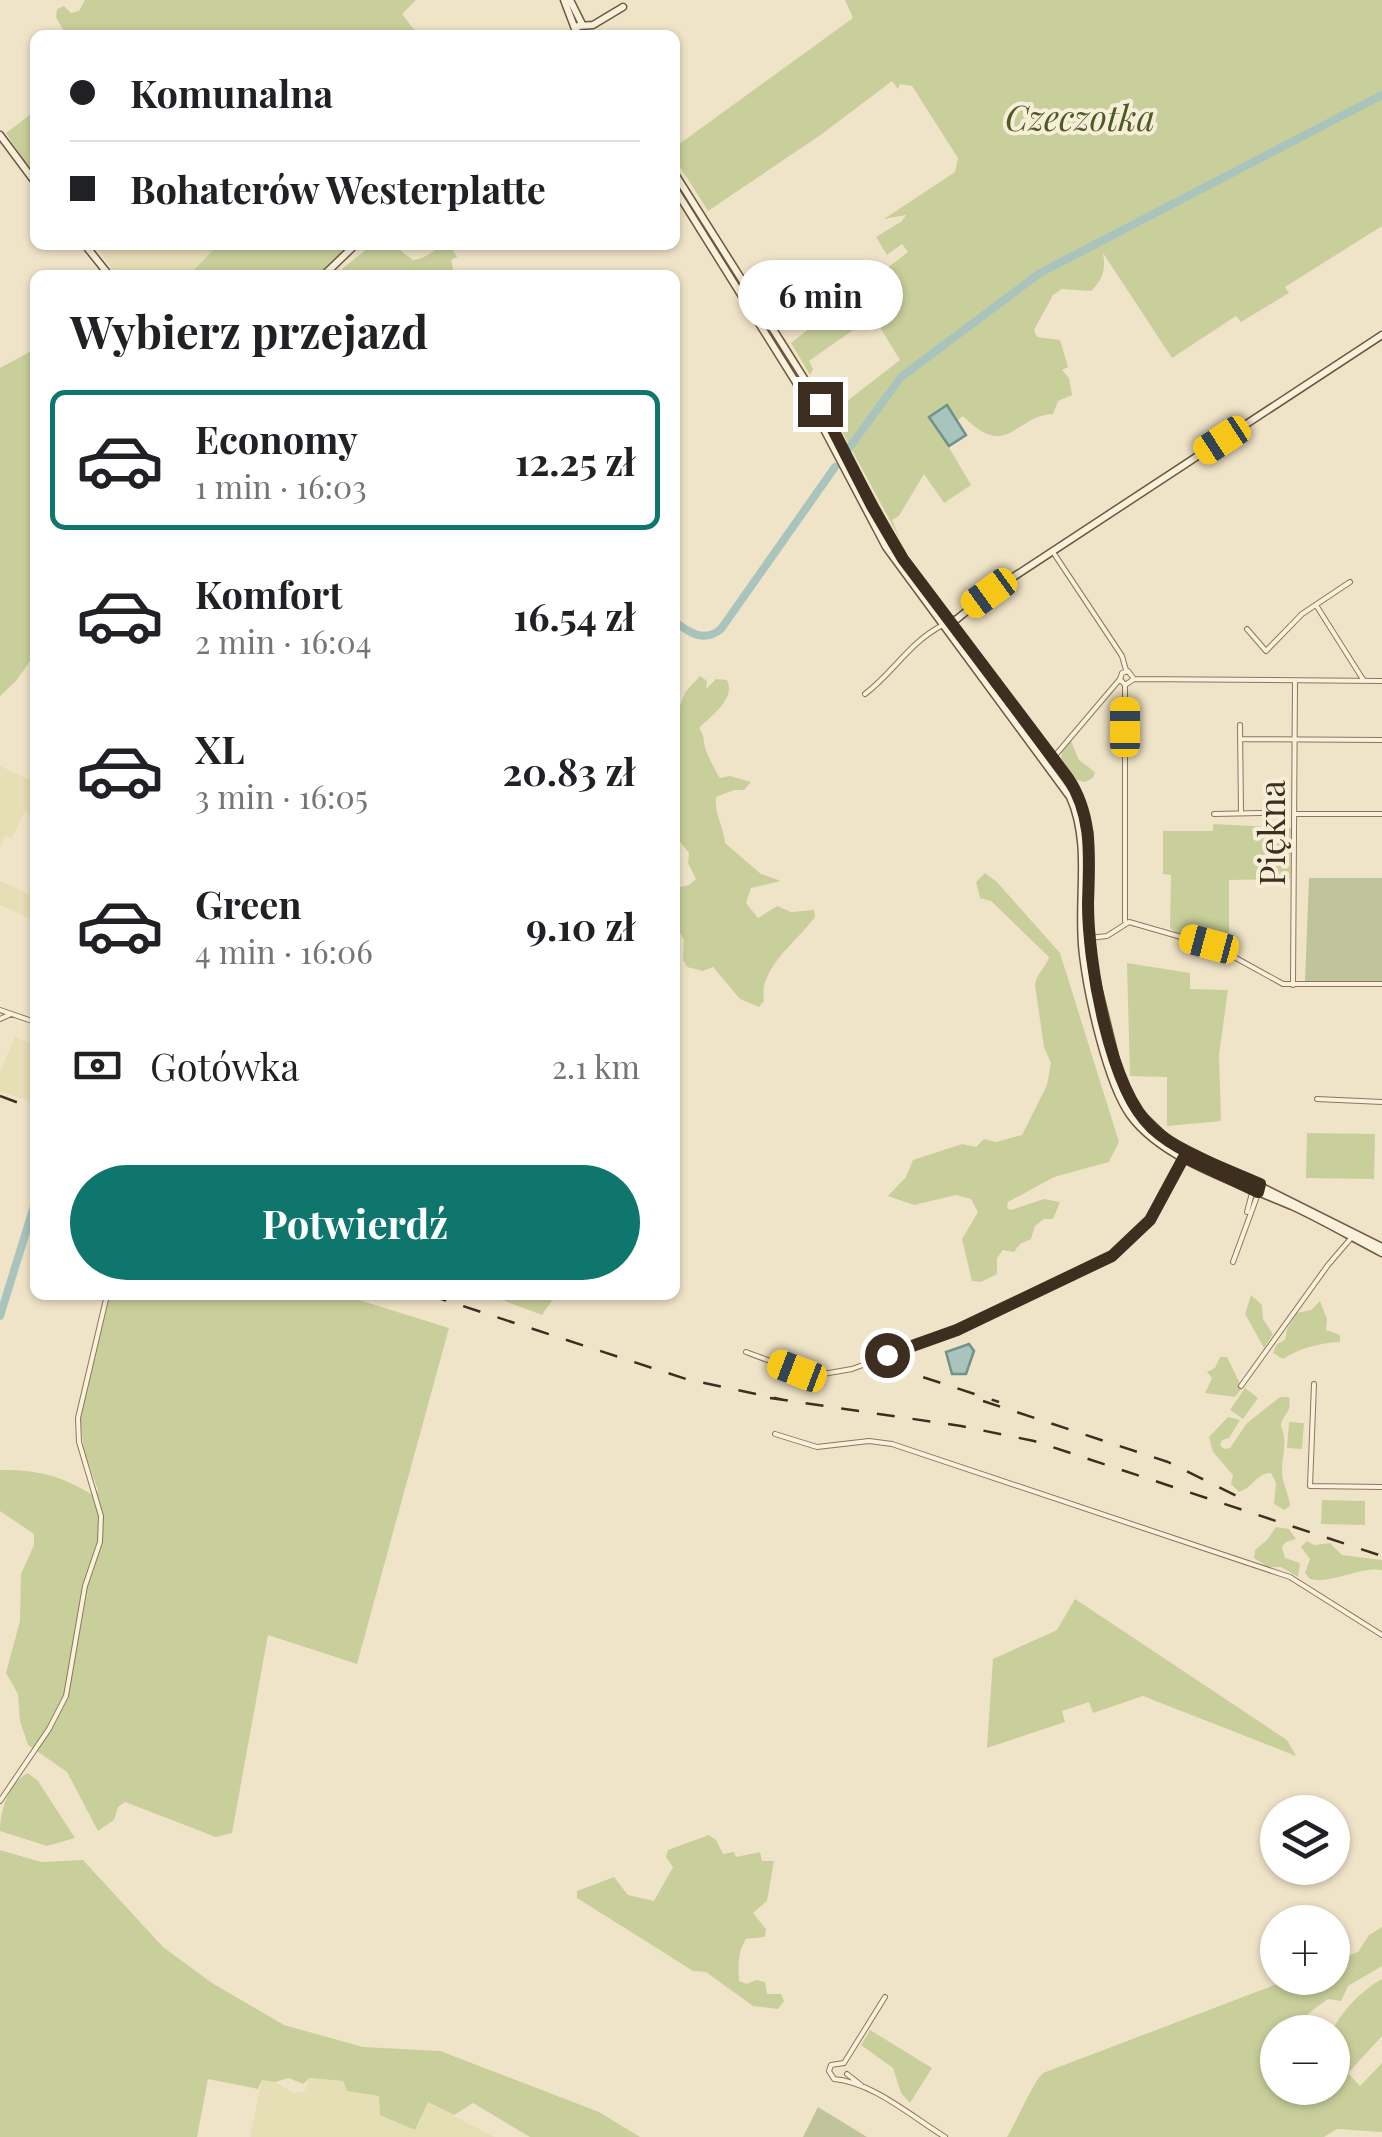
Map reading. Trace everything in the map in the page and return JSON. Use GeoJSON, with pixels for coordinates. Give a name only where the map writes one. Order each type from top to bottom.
{"type":"FeatureCollection","features":[{"type":"Feature","properties":{"kind":"main road"},"geometry":{"type":"LineString","coordinates":[[567,0],[585,30],[630,0]]}},
{"type":"Feature","properties":{"kind":"main road"},"geometry":{"type":"LineString","coordinates":[[0,135],[30,175]]}},
{"type":"Feature","properties":{"kind":"main road"},"geometry":{"type":"LineString","coordinates":[[680,182],[812,391],[846,464],[944,624],[1070,797],[1081,840],[1084,960],[1120,1100],[1138,1125],[1184,1157],[1381,1246]]}},
{"type":"Feature","properties":{"kind":"main road"},"geometry":{"type":"LineString","coordinates":[[680,197],[840,452]]}},
{"type":"Feature","properties":{"kind":"main road"},"geometry":{"type":"LineString","coordinates":[[89,250],[104,270]]}},
{"type":"Feature","properties":{"kind":"main road"},"geometry":{"type":"LineString","coordinates":[[329,270],[350,250]]}},
{"type":"Feature","properties":{"kind":"main road"},"geometry":{"type":"LineString","coordinates":[[944,624],[1382,335]]}},
{"type":"Feature","properties":{"kind":"main road"},"geometry":{"type":"LineString","coordinates":[[944,624],[1053,758],[1073,786],[1085,815],[1089,840],[1089,938],[1095,976],[1119,1073],[1135,1108],[1168,1140],[1352,1238],[1381,1246]]}},
{"type":"Feature","properties":{"kind":"street"},"geometry":{"type":"LineString","coordinates":[[1053,552],[1122,656],[1126,671]]}},
{"type":"Feature","properties":{"kind":"street"},"geometry":{"type":"LineString","coordinates":[[1247,628],[1266,651],[1299,616],[1350,582]]}},
{"type":"Feature","properties":{"kind":"street"},"geometry":{"type":"LineString","coordinates":[[1316,605],[1364,681]]}},
{"type":"Feature","properties":{"kind":"street"},"geometry":{"type":"LineString","coordinates":[[865,694],[889,675],[908,649],[944,624]]}},
{"type":"Feature","properties":{"kind":"street"},"geometry":{"type":"LineString","coordinates":[[1053,758],[1126,671]]}},
{"type":"Feature","properties":{"kind":"street"},"geometry":{"type":"LineString","coordinates":[[1126,671],[1132,673],[1134,680]]}},
{"type":"Feature","properties":{"kind":"street"},"geometry":{"type":"LineString","coordinates":[[1120,678],[1125,685],[1125,922]]}},
{"type":"Feature","properties":{"kind":"street"},"geometry":{"type":"LineString","coordinates":[[1125,685],[1134,680],[1382,681]]}},
{"type":"Feature","properties":{"kind":"street","name":"Piękna"},"geometry":{"type":"LineString","coordinates":[[1293,985],[1295,681]]}},
{"type":"Feature","properties":{"kind":"street"},"geometry":{"type":"LineString","coordinates":[[1240,725],[1241,814]]}},
{"type":"Feature","properties":{"kind":"street"},"geometry":{"type":"LineString","coordinates":[[1240,739],[1382,740]]}},
{"type":"Feature","properties":{"kind":"street"},"geometry":{"type":"LineString","coordinates":[[1214,814],[1261,813]]}},
{"type":"Feature","properties":{"kind":"street"},"geometry":{"type":"LineString","coordinates":[[1294,814],[1382,814]]}},
{"type":"Feature","properties":{"kind":"street"},"geometry":{"type":"LineString","coordinates":[[1089,938],[1107,936],[1125,922]]}},
{"type":"Feature","properties":{"kind":"street"},"geometry":{"type":"LineString","coordinates":[[1125,922],[1216,947],[1283,984],[1382,984]]}},
{"type":"Feature","properties":{"kind":"street"},"geometry":{"type":"LineString","coordinates":[[0,1010],[15,1016]]}},
{"type":"Feature","properties":{"kind":"street"},"geometry":{"type":"LineString","coordinates":[[0,1019],[7,1014],[30,1020]]}},
{"type":"Feature","properties":{"kind":"street"},"geometry":{"type":"LineString","coordinates":[[1317,1099],[1382,1102]]}},
{"type":"Feature","properties":{"kind":"street"},"geometry":{"type":"LineString","coordinates":[[746,1352],[797,1371],[823,1374],[852,1369],[957,1330],[1112,1256],[1150,1220],[1184,1157]]}},
{"type":"Feature","properties":{"kind":"street"},"geometry":{"type":"LineString","coordinates":[[1232,1262],[1257,1189]]}},
{"type":"Feature","properties":{"kind":"street"},"geometry":{"type":"LineString","coordinates":[[1241,1386],[1352,1238]]}},
{"type":"Feature","properties":{"kind":"street"},"geometry":{"type":"LineString","coordinates":[[0,1801],[66,1696],[86,1586],[100,1542],[101,1516],[78,1442],[78,1426],[105,1300]]}},
{"type":"Feature","properties":{"kind":"street"},"geometry":{"type":"LineString","coordinates":[[1314,1384],[1310,1486],[1382,1488]]}},
{"type":"Feature","properties":{"kind":"street"},"geometry":{"type":"LineString","coordinates":[[775,1434],[814,1447],[870,1441],[928,1456],[1290,1577],[1382,1635]]}},
{"type":"Feature","properties":{"kind":"street"},"geometry":{"type":"LineString","coordinates":[[846,2076],[844,2063],[885,1997]]}},
{"type":"Feature","properties":{"kind":"street"},"geometry":{"type":"LineString","coordinates":[[844,2063],[834,2062],[829,2071],[834,2079],[846,2076],[945,2137]]}},
{"type":"Feature","properties":{"kind":"shaded area"},"geometry":{"type":"Polygon","coordinates":[[[99,250],[213,250],[194,270],[113,270],[99,250]]]}},
{"type":"Feature","properties":{"kind":"shaded area"},"geometry":{"type":"Polygon","coordinates":[[[0,766],[30,780],[30,813],[25,811],[12,838],[5,836],[0,847],[0,766]]]}},
{"type":"Feature","properties":{"kind":"shaded area"},"geometry":{"type":"Polygon","coordinates":[[[0,881],[30,895],[30,919],[0,905],[0,881]]]}},
{"type":"Feature","properties":{"kind":"shaded area"},"geometry":{"type":"Polygon","coordinates":[[[15,1037],[30,1043],[30,1101],[0,1091],[0,1071],[15,1037]]]}},
{"type":"Feature","properties":{"kind":"shaded area"},"geometry":{"type":"Polygon","coordinates":[[[310,2078],[343,2081],[347,2091],[379,2096],[416,2129],[428,2102],[494,2137],[250,2137],[262,2080],[275,2082],[294,2093],[304,2092],[310,2078]]]}},
{"type":"Feature","properties":{"kind":"green space"},"geometry":{"type":"Polygon","coordinates":[[[85,0],[416,0],[402,14],[414,30],[63,30],[56,17],[57,9],[64,6],[71,13],[79,11],[85,0]]]}},
{"type":"Feature","properties":{"kind":"green space"},"geometry":{"type":"Polygon","coordinates":[[[845,0],[1382,0],[1382,226],[1285,287],[1289,293],[1241,322],[1236,316],[1172,358],[1103,253],[1103,274],[1095,287],[1091,291],[1062,289],[1053,295],[1034,330],[1037,337],[1060,340],[1068,367],[1062,370],[1069,378],[1072,395],[1058,401],[1053,414],[1040,416],[1001,436],[978,429],[963,416],[958,420],[947,405],[930,415],[971,485],[944,503],[924,474],[899,516],[892,520],[901,541],[819,389],[823,386],[838,408],[900,360],[873,316],[809,361],[813,369],[810,375],[791,343],[908,252],[902,244],[887,255],[876,237],[906,215],[884,219],[955,172],[958,158],[912,86],[900,84],[898,89],[892,81],[708,211],[680,167],[680,143],[853,18],[845,0]]]}},
{"type":"Feature","properties":{"kind":"green space"},"geometry":{"type":"Polygon","coordinates":[[[30,115],[30,169],[6,133],[30,115]]]}},
{"type":"Feature","properties":{"kind":"green space"},"geometry":{"type":"Polygon","coordinates":[[[213,250],[346,250],[324,270],[194,270],[213,250]]]}},
{"type":"Feature","properties":{"kind":"green space"},"geometry":{"type":"Polygon","coordinates":[[[366,250],[400,250],[413,260],[436,250],[453,250],[457,257],[451,260],[452,270],[343,268],[366,250]]]}},
{"type":"Feature","properties":{"kind":"green space"},"geometry":{"type":"Polygon","coordinates":[[[30,352],[30,661],[0,696],[0,368],[30,352]]]}},
{"type":"Feature","properties":{"kind":"green space"},"geometry":{"type":"Polygon","coordinates":[[[700,676],[707,681],[706,689],[716,679],[727,680],[729,687],[721,706],[699,728],[720,778],[730,776],[751,782],[744,790],[716,797],[725,843],[761,874],[781,881],[751,888],[746,903],[758,918],[777,906],[791,912],[814,910],[815,917],[767,977],[764,1001],[759,1007],[740,999],[713,967],[703,971],[687,967],[683,960],[680,887],[696,879],[688,863],[689,853],[680,842],[680,705],[686,691],[700,676]]]}},
{"type":"Feature","properties":{"kind":"green space"},"geometry":{"type":"Polygon","coordinates":[[[1071,741],[1079,760],[1095,772],[1085,782],[1077,780],[1061,758],[1062,750],[1071,741]]]}},
{"type":"Feature","properties":{"kind":"green space"},"geometry":{"type":"Polygon","coordinates":[[[1213,824],[1291,828],[1290,879],[1229,880],[1229,935],[1177,934],[1170,928],[1171,875],[1163,874],[1163,831],[1213,831],[1213,824]]]}},
{"type":"Feature","properties":{"kind":"green space"},"geometry":{"type":"Polygon","coordinates":[[[985,873],[1060,953],[1119,1142],[1109,1162],[1054,1177],[1008,1202],[1007,1208],[1011,1210],[1044,1199],[1060,1202],[1053,1219],[1044,1219],[1035,1226],[1031,1239],[1014,1252],[1003,1250],[997,1258],[997,1274],[981,1282],[972,1281],[962,1239],[978,1212],[971,1199],[956,1195],[914,1205],[888,1196],[906,1177],[913,1160],[962,1144],[976,1147],[984,1139],[996,1142],[1022,1135],[1047,1085],[1051,1063],[1044,1047],[1035,985],[1049,957],[991,901],[980,898],[976,882],[985,873]]]}},
{"type":"Feature","properties":{"kind":"green space"},"geometry":{"type":"Polygon","coordinates":[[[1309,878],[1382,878],[1382,981],[1305,981],[1309,878]]]}},
{"type":"Feature","properties":{"kind":"green space"},"geometry":{"type":"Polygon","coordinates":[[[1127,963],[1190,973],[1190,989],[1228,990],[1219,1055],[1221,1121],[1167,1126],[1167,1077],[1130,1076],[1127,963]]]}},
{"type":"Feature","properties":{"kind":"green space"},"geometry":{"type":"Polygon","coordinates":[[[1307,1133],[1375,1134],[1374,1179],[1306,1178],[1307,1133]]]}},
{"type":"Feature","properties":{"kind":"green space"},"geometry":{"type":"Polygon","coordinates":[[[1251,1295],[1262,1305],[1263,1319],[1273,1334],[1264,1348],[1245,1314],[1251,1295]]]}},
{"type":"Feature","properties":{"kind":"green space"},"geometry":{"type":"Polygon","coordinates":[[[109,1300],[359,1300],[449,1328],[357,1664],[268,1635],[232,1833],[216,1837],[125,1802],[118,1807],[114,1820],[98,1831],[67,1772],[28,1745],[20,1721],[18,1694],[6,1673],[20,1621],[21,1574],[34,1545],[34,1534],[0,1511],[0,1470],[48,1475],[93,1495],[98,1490],[84,1451],[80,1417],[109,1300]]]}},
{"type":"Feature","properties":{"kind":"green space"},"geometry":{"type":"Polygon","coordinates":[[[502,1300],[552,1300],[542,1315],[502,1300]]]}},
{"type":"Feature","properties":{"kind":"green space"},"geometry":{"type":"Polygon","coordinates":[[[1320,1301],[1327,1319],[1326,1330],[1340,1335],[1340,1342],[1310,1347],[1283,1359],[1273,1353],[1277,1344],[1285,1340],[1297,1313],[1311,1310],[1320,1301]]]}},
{"type":"Feature","properties":{"kind":"green space"},"geometry":{"type":"Polygon","coordinates":[[[1220,1357],[1227,1357],[1242,1388],[1235,1397],[1205,1393],[1212,1378],[1207,1372],[1215,1368],[1220,1357]]]}},
{"type":"Feature","properties":{"kind":"green space"},"geometry":{"type":"Polygon","coordinates":[[[1245,1388],[1258,1398],[1243,1419],[1230,1410],[1245,1388]]]}},
{"type":"Feature","properties":{"kind":"green space"},"geometry":{"type":"Polygon","coordinates":[[[1280,1397],[1289,1397],[1290,1403],[1281,1426],[1282,1476],[1290,1506],[1284,1510],[1274,1504],[1276,1483],[1271,1473],[1239,1492],[1231,1484],[1233,1475],[1213,1452],[1209,1437],[1228,1417],[1240,1420],[1220,1445],[1230,1448],[1247,1423],[1280,1397]]]}},
{"type":"Feature","properties":{"kind":"green space"},"geometry":{"type":"Polygon","coordinates":[[[1289,1422],[1304,1423],[1302,1449],[1287,1448],[1289,1422]]]}},
{"type":"Feature","properties":{"kind":"green space"},"geometry":{"type":"Polygon","coordinates":[[[1322,1500],[1365,1501],[1365,1525],[1321,1524],[1322,1500]]]}},
{"type":"Feature","properties":{"kind":"green space"},"geometry":{"type":"Polygon","coordinates":[[[1276,1527],[1289,1529],[1296,1539],[1282,1547],[1285,1558],[1300,1563],[1298,1577],[1254,1558],[1255,1550],[1276,1527]]]}},
{"type":"Feature","properties":{"kind":"green space"},"geometry":{"type":"Polygon","coordinates":[[[1307,1541],[1314,1545],[1330,1543],[1342,1555],[1382,1560],[1382,1570],[1310,1579],[1305,1573],[1310,1559],[1301,1547],[1307,1541]]]}},
{"type":"Feature","properties":{"kind":"green space"},"geometry":{"type":"Polygon","coordinates":[[[1075,1599],[1287,1740],[1296,1756],[1143,1696],[1093,1713],[1089,1702],[1062,1711],[1065,1722],[987,1748],[993,1659],[1057,1630],[1075,1599]]]}},
{"type":"Feature","properties":{"kind":"green space"},"geometry":{"type":"Polygon","coordinates":[[[28,1773],[38,1781],[75,1838],[47,1846],[0,1831],[7,1798],[28,1773]]]}},
{"type":"Feature","properties":{"kind":"green space"},"geometry":{"type":"Polygon","coordinates":[[[709,1835],[723,1854],[734,1852],[736,1857],[760,1852],[762,1861],[774,1861],[767,1901],[753,1913],[766,1929],[765,1937],[746,1939],[740,1954],[739,1981],[765,1982],[767,1994],[781,1994],[784,2001],[778,2009],[753,2006],[706,1972],[693,1971],[577,1898],[577,1891],[614,1877],[628,1895],[654,1901],[673,1867],[666,1857],[668,1850],[709,1835]]]}},
{"type":"Feature","properties":{"kind":"green space"},"geometry":{"type":"Polygon","coordinates":[[[0,1850],[41,1862],[83,1860],[163,1947],[212,1983],[284,2025],[363,2047],[440,2051],[599,2112],[640,2137],[530,2137],[473,2103],[454,2115],[428,2102],[415,2130],[380,2115],[379,2096],[347,2091],[343,2081],[310,2078],[303,2084],[289,2078],[262,2080],[258,2089],[208,2079],[197,2137],[0,2137],[0,1850]]]}},
{"type":"Feature","properties":{"kind":"green space"},"geometry":{"type":"Polygon","coordinates":[[[1382,1927],[1382,1966],[1350,1985],[1350,1955],[1358,1952],[1369,1935],[1382,1927]]]}},
{"type":"Feature","properties":{"kind":"green space"},"geometry":{"type":"Polygon","coordinates":[[[1382,1979],[1382,2036],[1350,2071],[1350,2015],[1342,2015],[1382,1979]]]}},
{"type":"Feature","properties":{"kind":"green space"},"geometry":{"type":"Polygon","coordinates":[[[1260,1991],[1260,1995],[1344,1995],[1341,2001],[1328,1999],[1308,2015],[1260,2015],[1260,2105],[1350,2105],[1350,2075],[1360,2086],[1382,2063],[1382,2132],[1337,2129],[1324,2137],[1007,2137],[1043,2073],[1260,1991]]]}},
{"type":"Feature","properties":{"kind":"green space"},"geometry":{"type":"Polygon","coordinates":[[[870,2030],[932,2068],[910,2103],[901,2093],[893,2068],[861,2045],[870,2030]]]}},
{"type":"Feature","properties":{"kind":"green space"},"geometry":{"type":"Polygon","coordinates":[[[818,2107],[867,2137],[803,2137],[818,2107]]]}},
{"type":"Feature","properties":{"kind":"water"},"geometry":{"type":"Polygon","coordinates":[[[947,405],[966,435],[949,446],[929,417],[947,405]]]}},
{"type":"Feature","properties":{"kind":"water"},"geometry":{"type":"Polygon","coordinates":[[[969,1344],[974,1351],[966,1374],[952,1374],[946,1352],[969,1344]]]}},
{"type":"Feature","properties":{"kind":"waterway","name":"Czeczotka"},"geometry":{"type":"LineString","coordinates":[[849,448],[901,377],[1040,273],[1382,95]]}},
{"type":"Feature","properties":{"kind":"waterway","name":"Czeczotka"},"geometry":{"type":"LineString","coordinates":[[680,625],[703,636],[721,629],[835,467]]}},
{"type":"Feature","properties":{"kind":"waterway","name":"Czeczotka"},"geometry":{"type":"LineString","coordinates":[[0,1316],[30,1219]]}},
{"type":"Feature","properties":{"kind":"railway"},"geometry":{"type":"LineString","coordinates":[[0,1096],[30,1107]]}},
{"type":"Feature","properties":{"kind":"railway"},"geometry":{"type":"LineString","coordinates":[[444,1300],[686,1379],[784,1400]]}},
{"type":"Feature","properties":{"kind":"railway"},"geometry":{"type":"LineString","coordinates":[[889,1366],[999,1402]]}},
{"type":"Feature","properties":{"kind":"railway"},"geometry":{"type":"LineString","coordinates":[[770,1398],[961,1426],[1034,1441],[1382,1556]]}},
{"type":"Feature","properties":{"kind":"railway"},"geometry":{"type":"LineString","coordinates":[[983,1401],[1168,1462],[1241,1498]]}},
{"type":"Feature","properties":{"kind":"route"},"geometry":{"type":"LineString","coordinates":[[820,404],[903,559],[1080,799],[1088,832],[1088,921],[1093,967],[1119,1073],[1130,1101],[1160,1134],[1260,1184],[1258,1192],[1184,1157],[1150,1220],[1112,1256],[957,1330],[887,1355]]}}]}
